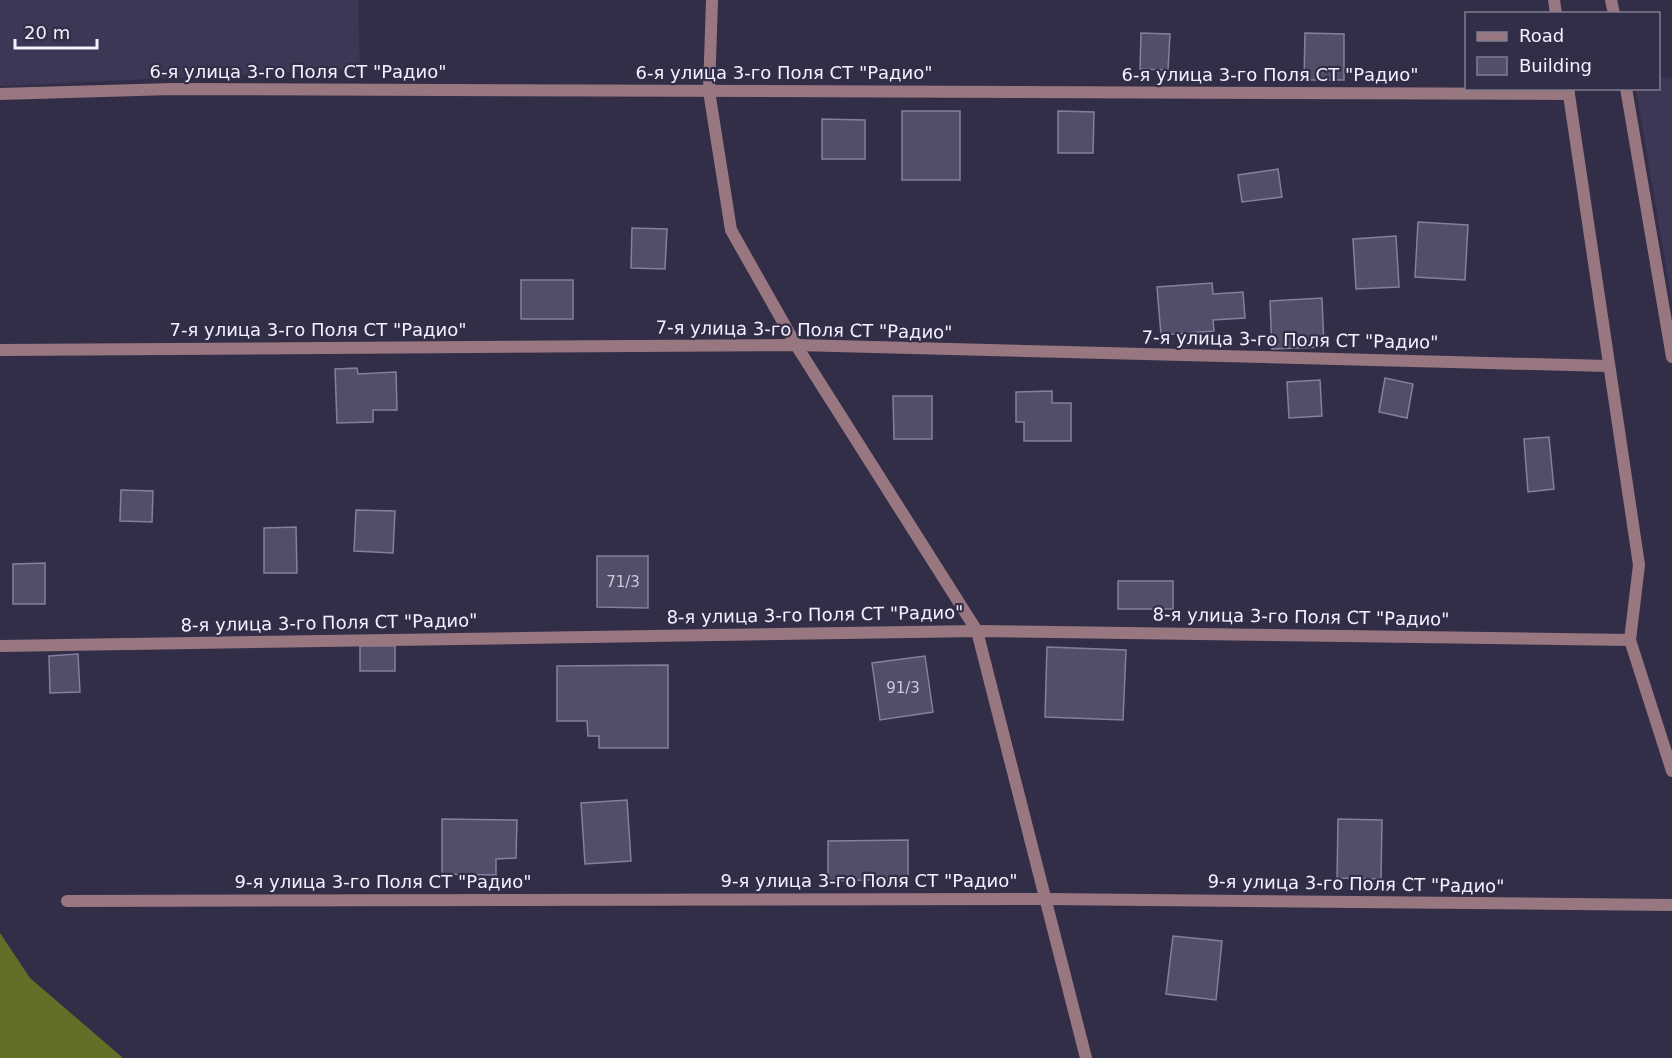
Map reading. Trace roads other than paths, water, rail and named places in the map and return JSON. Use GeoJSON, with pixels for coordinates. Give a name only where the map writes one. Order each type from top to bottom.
{"type":"FeatureCollection","features":[{"type":"Feature","properties":{"kind":"street"},"geometry":{"type":"LineString","coordinates":[[712,0],[709,91],[731,231],[796,345],[977,631],[1086,1058]]}},
{"type":"Feature","properties":{"kind":"street","name":"6-я улица 3-го Поля СТ \"Радио\""},"geometry":{"type":"LineString","coordinates":[[0,94],[172,89],[1568,91]]}},
{"type":"Feature","properties":{"kind":"street"},"geometry":{"type":"LineString","coordinates":[[1626,90],[1672,357]]}},
{"type":"Feature","properties":{"kind":"street"},"geometry":{"type":"LineString","coordinates":[[1568,91],[1639,565],[1630,640],[1672,771]]}},
{"type":"Feature","properties":{"kind":"street","name":"7-я улица 3-го Поля СТ \"Радио\""},"geometry":{"type":"LineString","coordinates":[[0,350],[796,345],[1608,366]]}},
{"type":"Feature","properties":{"kind":"street","name":"8-я улица 3-го Поля СТ \"Радио\""},"geometry":{"type":"LineString","coordinates":[[0,646],[977,631],[1630,640]]}},
{"type":"Feature","properties":{"kind":"street","name":"9-я улица 3-го Поля СТ \"Радио\""},"geometry":{"type":"LineString","coordinates":[[67,901],[1046,899],[1672,904]]}}]}
